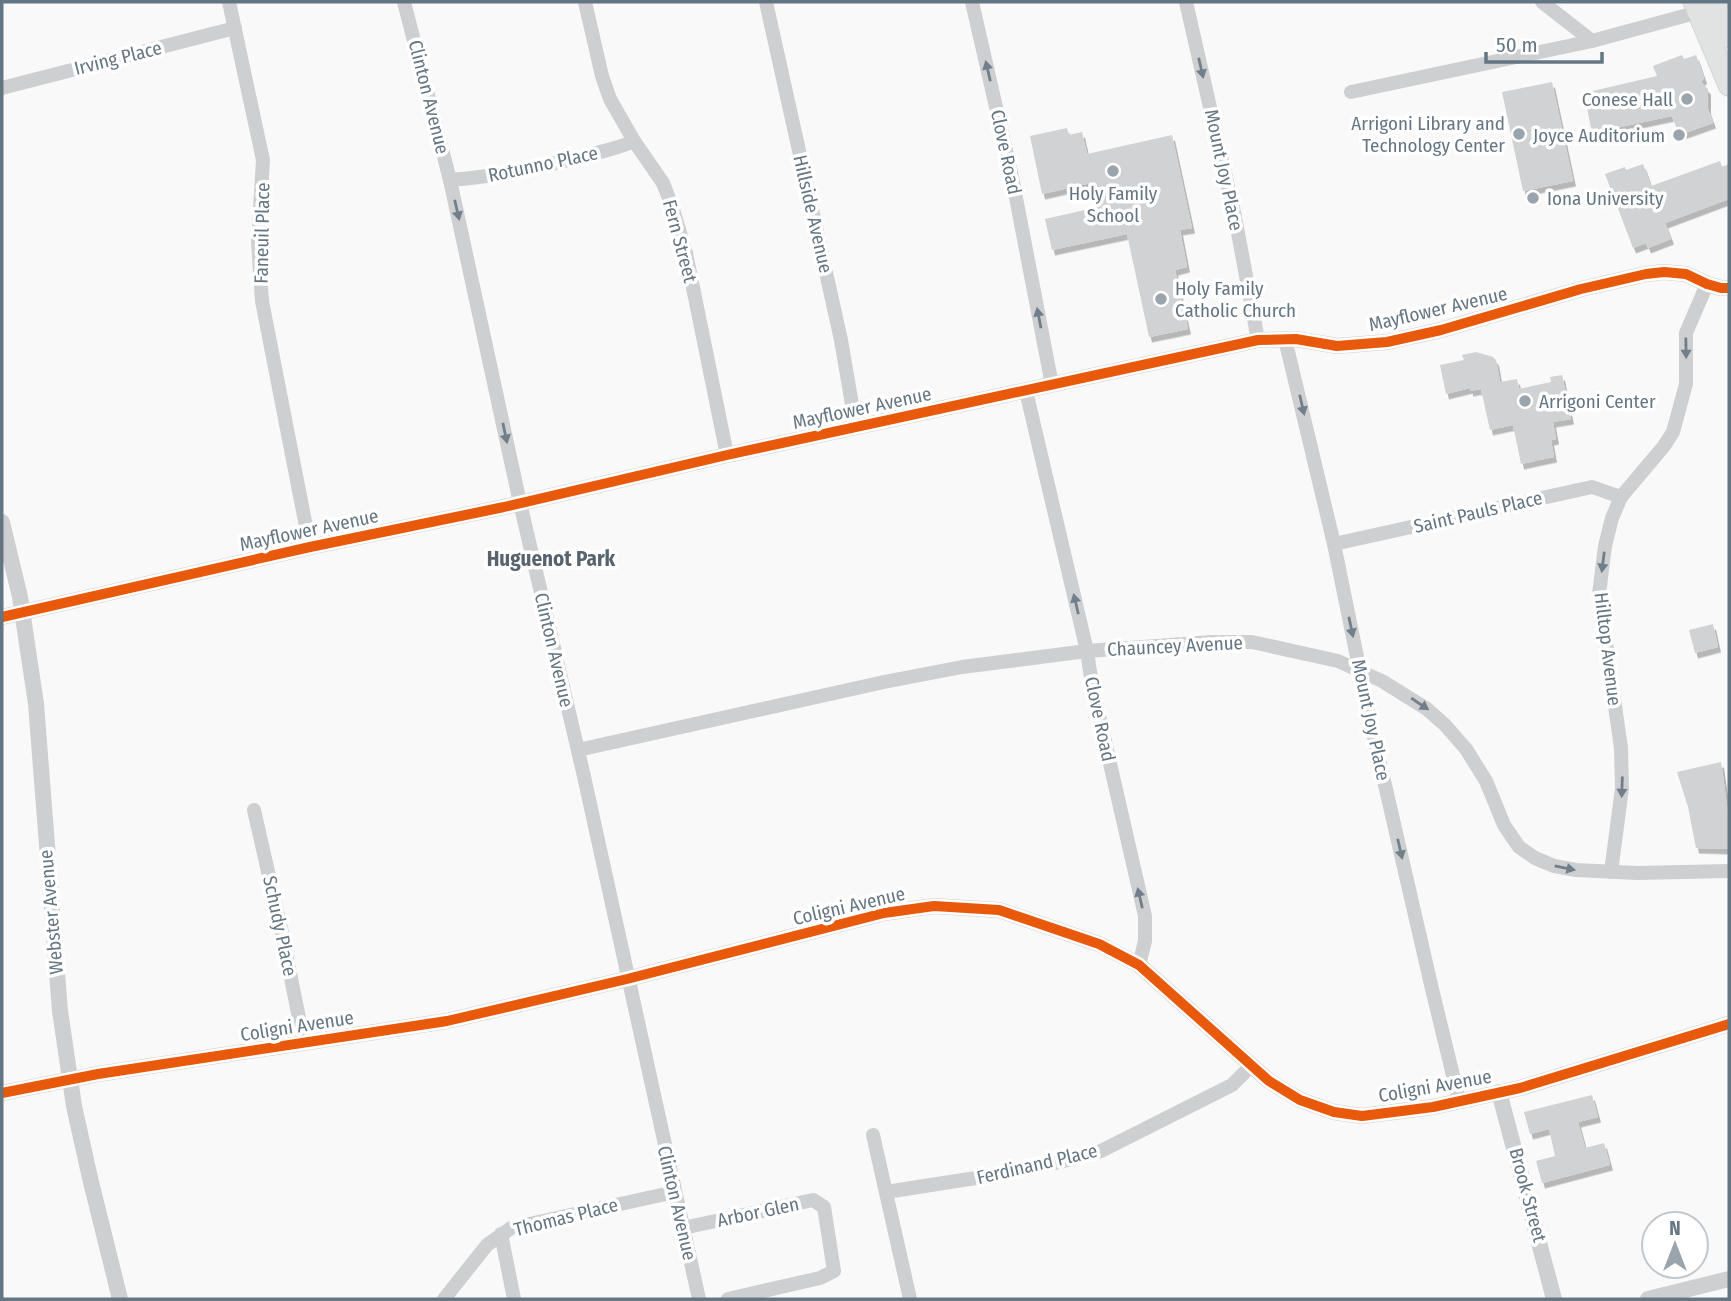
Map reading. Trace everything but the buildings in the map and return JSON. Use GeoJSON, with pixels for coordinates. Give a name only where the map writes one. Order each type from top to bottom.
{"type":"FeatureCollection","features":[{"type":"Feature","properties":{"kind":"main road"},"geometry":{"type":"LineString","coordinates":[[1706,5],[1729,37]]}},
{"type":"Feature","properties":{"kind":"main road"},"geometry":{"type":"LineString","coordinates":[[1706,5],[1729,85]]}},
{"type":"Feature","properties":{"kind":"street","name":"Faneuil Place"},"geometry":{"type":"LineString","coordinates":[[229,2],[262,160],[258,242],[262,301],[310,547]]}},
{"type":"Feature","properties":{"kind":"street","name":"Clinton Avenue"},"geometry":{"type":"LineString","coordinates":[[404,2],[450,180],[699,1299]]}},
{"type":"Feature","properties":{"kind":"street","name":"Fern Street"},"geometry":{"type":"LineString","coordinates":[[585,2],[610,99],[634,141],[663,183],[672,206],[685,253],[727,455]]}},
{"type":"Feature","properties":{"kind":"street","name":"Hillside Avenue"},"geometry":{"type":"LineString","coordinates":[[766,2],[841,340],[856,428]]}},
{"type":"Feature","properties":{"kind":"street","name":"Clove Road"},"geometry":{"type":"LineString","coordinates":[[972,2],[1012,177],[1052,385]]}},
{"type":"Feature","properties":{"kind":"street","name":"Mount Joy Place"},"geometry":{"type":"LineString","coordinates":[[1186,2],[1236,217],[1258,340]]}},
{"type":"Feature","properties":{"kind":"street"},"geometry":{"type":"LineString","coordinates":[[1542,2],[1592,41]]}},
{"type":"Feature","properties":{"kind":"street"},"geometry":{"type":"LineString","coordinates":[[1351,92],[1592,41],[1706,5]]}},
{"type":"Feature","properties":{"kind":"street","name":"Irving Place"},"geometry":{"type":"LineString","coordinates":[[2,88],[235,28]]}},
{"type":"Feature","properties":{"kind":"street","name":"Rotunno Place"},"geometry":{"type":"LineString","coordinates":[[450,180],[472,179],[557,163],[634,141]]}},
{"type":"Feature","properties":{"kind":"street","name":"Mayflower Avenue"},"geometry":{"type":"LineString","coordinates":[[2,617],[1258,340],[1285,339],[1337,346],[1387,342],[1441,330],[1581,289],[1664,272],[1685,274],[1707,284],[1729,288]]}},
{"type":"Feature","properties":{"kind":"street","name":"Hilltop Avenue"},"geometry":{"type":"LineString","coordinates":[[1611,872],[1622,788],[1622,748],[1599,594],[1605,546],[1621,496],[1673,432],[1686,384],[1686,333],[1707,284]]}},
{"type":"Feature","properties":{"kind":"street","name":"Mount Joy Place"},"geometry":{"type":"LineString","coordinates":[[1285,339],[1459,1100]]}},
{"type":"Feature","properties":{"kind":"street","name":"Clove Road"},"geometry":{"type":"LineString","coordinates":[[1026,391],[1087,651],[1092,685],[1144,916],[1145,941],[1139,965]]}},
{"type":"Feature","properties":{"kind":"street","name":"Saint Pauls Place"},"geometry":{"type":"LineString","coordinates":[[1334,544],[1592,487],[1621,496]]}},
{"type":"Feature","properties":{"kind":"street","name":"Webster Avenue"},"geometry":{"type":"LineString","coordinates":[[2,522],[22,612],[36,704],[57,985],[70,1080],[90,1178],[120,1299]]}},
{"type":"Feature","properties":{"kind":"street","name":"Chauncey Avenue"},"geometry":{"type":"LineString","coordinates":[[578,750],[962,667],[1087,651],[1212,642],[1252,642],[1338,660],[1427,709],[1445,724],[1466,749],[1486,781],[1504,825],[1519,847],[1535,858],[1554,866],[1576,870],[1729,871]]}},
{"type":"Feature","properties":{"kind":"street","name":"Schudy Place"},"geometry":{"type":"LineString","coordinates":[[254,810],[304,1042]]}},
{"type":"Feature","properties":{"kind":"street","name":"Coligni Avenue"},"geometry":{"type":"LineString","coordinates":[[2,1093],[304,1042],[447,1021],[627,979],[884,913],[934,906],[999,910],[1099,944],[1139,965],[1269,1081],[1300,1100],[1334,1112],[1363,1116],[1433,1107],[1499,1092],[1729,1024]]}},
{"type":"Feature","properties":{"kind":"street","name":"Ferdinand Place"},"geometry":{"type":"LineString","coordinates":[[886,1192],[995,1175],[1101,1151],[1232,1085],[1251,1066]]}},
{"type":"Feature","properties":{"kind":"street","name":"Brook Street"},"geometry":{"type":"LineString","coordinates":[[1499,1092],[1554,1299]]}},
{"type":"Feature","properties":{"kind":"street"},"geometry":{"type":"LineString","coordinates":[[873,1135],[910,1299]]}},
{"type":"Feature","properties":{"kind":"street","name":"Thomas Place"},"geometry":{"type":"LineString","coordinates":[[444,1299],[487,1245],[501,1234],[532,1222],[675,1192]]}},
{"type":"Feature","properties":{"kind":"street","name":"Arbor Glen"},"geometry":{"type":"LineString","coordinates":[[683,1228],[813,1200],[824,1207],[834,1271],[820,1278],[728,1299]]}},
{"type":"Feature","properties":{"kind":"street"},"geometry":{"type":"LineString","coordinates":[[501,1234],[514,1299]]}},
{"type":"Feature","properties":{"kind":"street"},"geometry":{"type":"LineString","coordinates":[[1648,1299],[1729,1279]]}},
{"type":"Feature","properties":{"kind":"cycle path"},"geometry":{"type":"LineString","coordinates":[[2,617],[1258,340],[1296,339],[1337,346],[1387,342],[1441,330],[1581,289],[1664,272],[1686,274],[1707,284],[1729,288]]}},
{"type":"Feature","properties":{"kind":"cycle path"},"geometry":{"type":"LineString","coordinates":[[2,1093],[98,1074],[447,1021],[627,979],[884,913],[934,906],[999,910],[1099,944],[1139,965],[1269,1081],[1300,1100],[1334,1112],[1362,1116],[1433,1107],[1520,1088],[1729,1024]]}},
{"type":"Feature","properties":{"kind":"place","name":"Conese Hall"},"geometry":{"type":"Point","coordinates":[1687,99]}},
{"type":"Feature","properties":{"kind":"place","name":"Arrigoni Library and Technology Center"},"geometry":{"type":"Point","coordinates":[1519,134]}},
{"type":"Feature","properties":{"kind":"place","name":"Joyce Auditorium"},"geometry":{"type":"Point","coordinates":[1679,135]}},
{"type":"Feature","properties":{"kind":"place","name":"Holy Family School"},"geometry":{"type":"Point","coordinates":[1113,171]}},
{"type":"Feature","properties":{"kind":"place","name":"Iona University"},"geometry":{"type":"Point","coordinates":[1533,198]}},
{"type":"Feature","properties":{"kind":"place","name":"Holy Family Catholic Church"},"geometry":{"type":"Point","coordinates":[1161,299]}},
{"type":"Feature","properties":{"kind":"place","name":"Arrigoni Center"},"geometry":{"type":"Point","coordinates":[1525,401]}},
{"type":"Feature","properties":{"kind":"district","name":"Huguenot Park"},"geometry":{"type":"Point","coordinates":[551,559]}}]}
